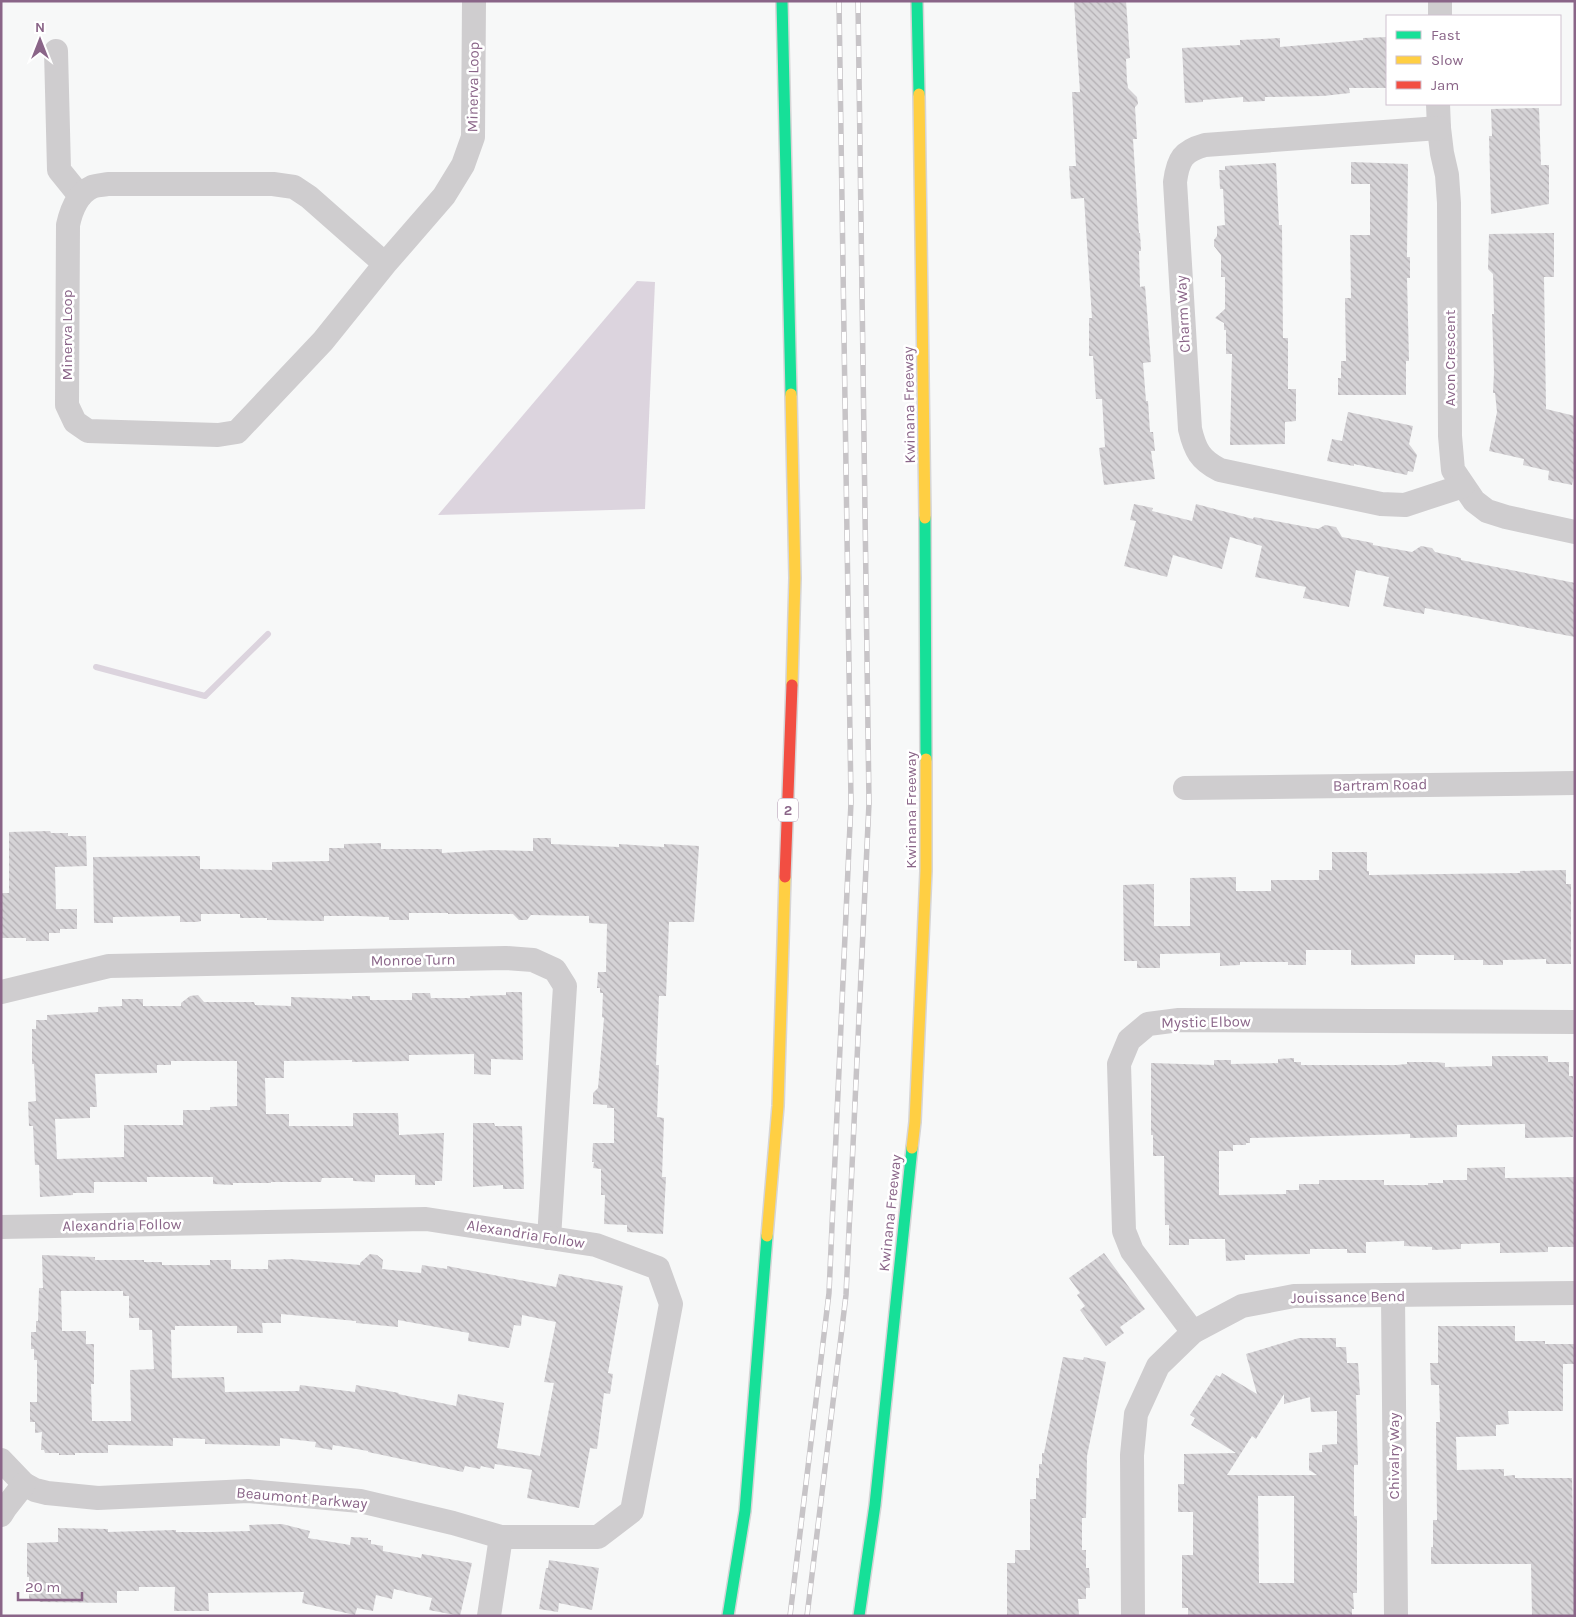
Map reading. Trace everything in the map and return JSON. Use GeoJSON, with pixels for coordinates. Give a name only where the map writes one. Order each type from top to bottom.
{"type":"FeatureCollection","features":[{"type":"Feature","properties":{"kind":"highway","name":"2"},"geometry":{"type":"LineString","coordinates":[[728,1616],[745,1510],[778,1106],[795,578],[782,1]]}},
{"type":"Feature","properties":{"kind":"highway","name":"Kwinana Freeway"},"geometry":{"type":"LineString","coordinates":[[859,1616],[875,1505],[915,1122],[926,871],[927,610],[917,1]]}},
{"type":"Feature","properties":{"kind":"street","name":"Minerva Loop"},"geometry":{"type":"LineString","coordinates":[[80,196],[71,210],[68,225],[67,406],[75,422],[88,431],[218,435],[237,432],[323,341],[384,264],[444,196],[463,165],[473,138],[474,1]]}},
{"type":"Feature","properties":{"kind":"street"},"geometry":{"type":"LineString","coordinates":[[1440,1],[1440,15]]}},
{"type":"Feature","properties":{"kind":"street"},"geometry":{"type":"LineString","coordinates":[[56,50],[58,170],[80,196],[92,187],[108,184],[273,184],[294,187],[309,197],[384,264]]}},
{"type":"Feature","properties":{"kind":"street","name":"Avon Crescent"},"geometry":{"type":"LineString","coordinates":[[1438,105],[1438,128],[1447,175],[1449,203],[1451,455],[1454,470],[1474,501],[1487,511],[1575,532]]}},
{"type":"Feature","properties":{"kind":"street","name":"Charm Way"},"geometry":{"type":"LineString","coordinates":[[1438,128],[1205,144],[1196,147],[1181,159],[1178,164],[1176,182],[1190,429],[1199,454],[1204,460],[1220,470],[1381,504],[1405,505],[1463,486]]}},
{"type":"Feature","properties":{"kind":"street","name":"Bartram Road"},"geometry":{"type":"LineString","coordinates":[[1185,788],[1575,783]]}},
{"type":"Feature","properties":{"kind":"street","name":"Monroe Turn"},"geometry":{"type":"LineString","coordinates":[[1,992],[109,966],[506,958],[532,960],[555,970],[565,986],[549,1238]]}},
{"type":"Feature","properties":{"kind":"street","name":"Mystic Elbow"},"geometry":{"type":"LineString","coordinates":[[1193,1332],[1132,1251],[1124,1230],[1119,1064],[1129,1040],[1148,1024],[1179,1020],[1575,1022]]}},
{"type":"Feature","properties":{"kind":"street","name":"Alexandria Follow"},"geometry":{"type":"LineString","coordinates":[[1,1227],[426,1219],[596,1245],[658,1268],[671,1304],[632,1511],[598,1537],[501,1537]]}},
{"type":"Feature","properties":{"kind":"street","name":"Jouissance Bend"},"geometry":{"type":"LineString","coordinates":[[1133,1616],[1132,1455],[1136,1414],[1158,1366],[1193,1332],[1242,1306],[1294,1296],[1575,1294]]}},
{"type":"Feature","properties":{"kind":"street","name":"Chivalry Way"},"geometry":{"type":"LineString","coordinates":[[1393,1296],[1396,1616]]}},
{"type":"Feature","properties":{"kind":"street","name":"Beaumont Parkway"},"geometry":{"type":"LineString","coordinates":[[1,1460],[24,1484],[35,1490],[47,1493],[98,1498],[248,1491],[360,1501],[453,1523],[501,1537]]}},
{"type":"Feature","properties":{"kind":"street"},"geometry":{"type":"LineString","coordinates":[[1,1515],[24,1484]]}},
{"type":"Feature","properties":{"kind":"street"},"geometry":{"type":"LineString","coordinates":[[489,1616],[501,1537]]}},
{"type":"Feature","properties":{"kind":"shaded area"},"geometry":{"type":"Polygon","coordinates":[[[637,281],[655,282],[645,509],[438,515],[637,281]]]}},
{"type":"Feature","properties":{"kind":"building"},"geometry":{"type":"Polygon","coordinates":[[[1074,1],[1126,1],[1130,58],[1126,59],[1127,81],[1128,88],[1137,97],[1138,104],[1135,107],[1137,139],[1133,139],[1141,251],[1139,251],[1140,287],[1145,286],[1151,362],[1143,363],[1150,432],[1153,432],[1155,451],[1151,451],[1155,479],[1104,485],[1099,448],[1105,447],[1102,399],[1096,399],[1093,356],[1089,356],[1089,318],[1092,318],[1084,198],[1071,199],[1069,166],[1076,166],[1072,92],[1080,92],[1074,1]]]}},
{"type":"Feature","properties":{"kind":"building"},"geometry":{"type":"Polygon","coordinates":[[[1386,37],[1386,88],[1349,88],[1350,93],[1323,96],[1265,97],[1265,101],[1243,102],[1243,97],[1185,103],[1182,48],[1240,45],[1240,40],[1280,38],[1280,47],[1363,40],[1363,38],[1386,37]]]}},
{"type":"Feature","properties":{"kind":"building"},"geometry":{"type":"Polygon","coordinates":[[[1539,108],[1541,165],[1549,165],[1549,204],[1491,214],[1489,136],[1492,136],[1491,109],[1539,108]]]}},
{"type":"Feature","properties":{"kind":"building"},"geometry":{"type":"Polygon","coordinates":[[[1351,162],[1408,164],[1407,257],[1410,257],[1410,278],[1407,278],[1409,361],[1406,361],[1406,395],[1338,395],[1341,361],[1346,361],[1345,298],[1351,298],[1350,235],[1370,235],[1370,184],[1351,184],[1351,162]]]}},
{"type":"Feature","properties":{"kind":"building"},"geometry":{"type":"Polygon","coordinates":[[[1276,163],[1279,225],[1282,225],[1283,338],[1288,338],[1288,389],[1296,389],[1296,421],[1285,422],[1285,444],[1230,445],[1232,354],[1226,354],[1226,330],[1224,330],[1224,323],[1215,318],[1225,309],[1225,277],[1221,277],[1221,255],[1214,246],[1217,226],[1225,225],[1223,189],[1220,189],[1219,170],[1225,170],[1225,166],[1276,163]]]}},
{"type":"Feature","properties":{"kind":"building"},"geometry":{"type":"Polygon","coordinates":[[[1554,233],[1554,277],[1544,277],[1546,409],[1575,416],[1575,473],[1572,485],[1548,480],[1549,471],[1523,465],[1524,459],[1489,451],[1497,412],[1495,393],[1493,393],[1493,274],[1488,269],[1489,234],[1554,233]]]}},
{"type":"Feature","properties":{"kind":"building"},"geometry":{"type":"Polygon","coordinates":[[[1348,412],[1413,426],[1409,444],[1417,455],[1413,472],[1408,471],[1407,475],[1354,464],[1354,466],[1327,461],[1332,439],[1342,441],[1348,412]]]}},
{"type":"Feature","properties":{"kind":"building"},"geometry":{"type":"Polygon","coordinates":[[[1134,504],[1153,508],[1152,511],[1192,521],[1196,504],[1253,519],[1254,517],[1318,529],[1325,525],[1336,527],[1342,537],[1373,543],[1373,545],[1412,552],[1421,546],[1432,548],[1435,552],[1461,558],[1461,560],[1575,583],[1575,637],[1425,608],[1424,614],[1383,606],[1389,577],[1356,570],[1349,607],[1303,598],[1306,587],[1255,577],[1262,546],[1230,537],[1222,569],[1173,555],[1167,577],[1124,566],[1136,521],[1130,520],[1134,504]]]}},
{"type":"Feature","properties":{"kind":"building"},"geometry":{"type":"Polygon","coordinates":[[[50,831],[51,833],[68,833],[68,836],[86,836],[87,866],[55,867],[56,909],[77,909],[77,929],[60,929],[60,933],[49,933],[49,941],[26,941],[26,938],[1,938],[1,893],[9,893],[9,832],[50,831]]]}},
{"type":"Feature","properties":{"kind":"building"},"geometry":{"type":"Polygon","coordinates":[[[533,838],[551,838],[551,844],[619,847],[619,844],[664,847],[664,844],[699,846],[694,922],[669,922],[666,996],[659,996],[656,1065],[659,1065],[657,1117],[664,1118],[662,1177],[666,1177],[663,1234],[627,1232],[627,1225],[604,1224],[605,1195],[601,1195],[601,1169],[593,1168],[593,1143],[614,1143],[614,1108],[607,1108],[607,1105],[593,1104],[593,1093],[598,1088],[604,1018],[602,1017],[603,993],[600,993],[600,988],[597,988],[598,972],[606,972],[607,924],[589,923],[589,916],[531,915],[527,920],[519,920],[513,914],[448,913],[409,913],[409,920],[389,920],[389,917],[324,916],[324,921],[267,920],[267,918],[240,918],[240,914],[201,914],[201,921],[197,922],[180,922],[180,916],[113,917],[113,923],[94,923],[93,857],[200,856],[200,869],[272,870],[272,862],[329,861],[329,848],[344,848],[344,844],[381,843],[381,849],[442,849],[442,853],[493,850],[533,851],[533,838]]]}},
{"type":"Feature","properties":{"kind":"building"},"geometry":{"type":"Polygon","coordinates":[[[1332,852],[1367,852],[1367,871],[1369,871],[1369,875],[1520,873],[1520,871],[1566,870],[1566,884],[1571,884],[1571,964],[1546,964],[1546,959],[1503,960],[1503,965],[1483,965],[1483,960],[1454,960],[1454,955],[1415,955],[1415,964],[1351,965],[1351,950],[1306,950],[1306,965],[1288,965],[1288,962],[1240,962],[1240,965],[1220,966],[1220,953],[1160,954],[1160,968],[1137,968],[1137,961],[1124,961],[1123,885],[1154,884],[1154,926],[1190,926],[1190,878],[1236,877],[1236,891],[1271,891],[1271,880],[1319,880],[1319,870],[1332,870],[1332,852]]]}},
{"type":"Feature","properties":{"kind":"building"},"geometry":{"type":"Polygon","coordinates":[[[506,992],[522,992],[523,1060],[491,1059],[491,1075],[474,1074],[474,1054],[409,1055],[409,1061],[284,1061],[284,1078],[265,1078],[266,1114],[289,1114],[289,1126],[353,1126],[353,1113],[398,1113],[399,1135],[444,1133],[442,1181],[435,1181],[435,1185],[415,1185],[415,1175],[375,1175],[375,1182],[353,1181],[353,1178],[322,1178],[321,1182],[233,1183],[233,1185],[213,1184],[213,1177],[147,1177],[147,1182],[94,1182],[94,1193],[73,1193],[73,1195],[40,1197],[39,1165],[35,1165],[33,1126],[29,1126],[28,1102],[36,1101],[34,1064],[32,1064],[32,1029],[36,1029],[36,1020],[47,1020],[47,1015],[98,1012],[98,1007],[122,1006],[122,999],[143,999],[143,1006],[181,1006],[181,1003],[190,996],[198,995],[204,1002],[254,1002],[255,1005],[291,1006],[291,997],[352,999],[352,996],[370,996],[370,1000],[412,1000],[412,993],[430,993],[431,998],[470,998],[470,996],[506,995],[506,992]],[[171,1061],[171,1065],[157,1065],[157,1073],[95,1074],[97,1107],[90,1107],[90,1118],[55,1119],[57,1159],[124,1157],[124,1125],[183,1125],[183,1110],[210,1110],[210,1107],[237,1106],[237,1061],[171,1061]]]}},
{"type":"Feature","properties":{"kind":"building"},"geometry":{"type":"Polygon","coordinates":[[[1492,1056],[1548,1056],[1548,1062],[1569,1062],[1569,1076],[1573,1076],[1573,1137],[1525,1138],[1525,1124],[1457,1125],[1457,1137],[1410,1138],[1410,1134],[1250,1138],[1250,1143],[1246,1143],[1246,1145],[1233,1145],[1233,1151],[1219,1151],[1219,1195],[1286,1194],[1286,1190],[1299,1190],[1299,1184],[1319,1184],[1319,1180],[1384,1180],[1384,1185],[1428,1185],[1428,1183],[1443,1183],[1443,1180],[1467,1180],[1467,1168],[1505,1167],[1505,1178],[1575,1177],[1575,1247],[1548,1247],[1548,1252],[1500,1253],[1500,1243],[1461,1244],[1461,1249],[1432,1250],[1432,1247],[1404,1246],[1404,1241],[1366,1242],[1366,1253],[1347,1253],[1347,1249],[1310,1249],[1310,1254],[1245,1255],[1245,1260],[1226,1261],[1225,1239],[1189,1239],[1189,1245],[1169,1245],[1169,1225],[1165,1225],[1164,1156],[1153,1156],[1153,1135],[1151,1135],[1151,1063],[1214,1065],[1214,1060],[1231,1060],[1231,1064],[1278,1063],[1278,1059],[1294,1058],[1294,1062],[1301,1062],[1301,1065],[1397,1065],[1407,1064],[1407,1062],[1435,1062],[1445,1063],[1445,1067],[1492,1066],[1492,1056]]]}},
{"type":"Feature","properties":{"kind":"building"},"geometry":{"type":"Polygon","coordinates":[[[473,1123],[494,1123],[495,1126],[522,1126],[524,1189],[503,1189],[503,1185],[473,1187],[473,1123]]]}},
{"type":"Feature","properties":{"kind":"building"},"geometry":{"type":"Polygon","coordinates":[[[1104,1253],[1145,1309],[1120,1327],[1124,1333],[1106,1346],[1080,1310],[1085,1306],[1077,1295],[1080,1293],[1069,1278],[1104,1253]]]}},
{"type":"Feature","properties":{"kind":"building"},"geometry":{"type":"Polygon","coordinates":[[[370,1254],[377,1255],[383,1260],[382,1269],[421,1273],[422,1265],[447,1269],[447,1266],[556,1287],[559,1274],[623,1286],[608,1373],[613,1374],[610,1394],[604,1393],[597,1449],[590,1448],[579,1508],[527,1498],[532,1470],[495,1464],[494,1469],[481,1466],[480,1469],[465,1466],[463,1472],[368,1451],[333,1445],[332,1450],[315,1447],[316,1442],[280,1438],[280,1446],[205,1444],[205,1439],[173,1438],[173,1446],[108,1445],[108,1453],[59,1455],[59,1453],[45,1453],[44,1450],[41,1450],[42,1432],[35,1433],[35,1422],[30,1422],[30,1402],[37,1402],[37,1360],[34,1360],[34,1349],[31,1349],[31,1332],[36,1332],[39,1288],[43,1288],[42,1255],[95,1257],[95,1260],[144,1260],[144,1262],[162,1262],[162,1265],[210,1265],[210,1260],[231,1260],[231,1269],[268,1269],[268,1260],[290,1259],[360,1265],[370,1254]],[[61,1291],[62,1331],[86,1331],[86,1344],[94,1344],[94,1384],[91,1384],[92,1421],[131,1421],[130,1370],[154,1369],[152,1330],[139,1330],[139,1318],[129,1318],[129,1296],[123,1296],[123,1291],[61,1291]],[[281,1314],[281,1323],[262,1323],[263,1333],[237,1333],[237,1326],[175,1326],[175,1330],[171,1330],[172,1378],[224,1377],[225,1392],[299,1391],[300,1385],[355,1392],[356,1385],[456,1406],[458,1394],[504,1403],[497,1448],[540,1456],[554,1383],[544,1382],[556,1322],[522,1315],[521,1326],[514,1325],[509,1348],[468,1341],[469,1333],[398,1320],[398,1327],[281,1314]]]}},
{"type":"Feature","properties":{"kind":"building"},"geometry":{"type":"Polygon","coordinates":[[[1438,1326],[1515,1326],[1515,1341],[1575,1344],[1575,1364],[1563,1364],[1563,1411],[1508,1411],[1509,1424],[1496,1425],[1496,1436],[1456,1437],[1457,1470],[1504,1469],[1504,1476],[1515,1475],[1515,1478],[1572,1478],[1575,1616],[1532,1616],[1531,1564],[1431,1564],[1433,1520],[1437,1520],[1436,1422],[1440,1422],[1439,1385],[1431,1385],[1430,1363],[1438,1363],[1438,1326]]]}},
{"type":"Feature","properties":{"kind":"building"},"geometry":{"type":"Polygon","coordinates":[[[1299,1338],[1336,1338],[1336,1347],[1346,1347],[1347,1363],[1358,1363],[1360,1395],[1356,1395],[1358,1465],[1354,1465],[1354,1516],[1357,1516],[1357,1593],[1353,1593],[1354,1609],[1352,1609],[1352,1616],[1188,1616],[1188,1608],[1182,1608],[1182,1555],[1193,1555],[1193,1512],[1178,1512],[1178,1484],[1184,1484],[1184,1454],[1236,1453],[1191,1425],[1195,1418],[1190,1415],[1216,1375],[1220,1377],[1222,1373],[1257,1394],[1246,1354],[1299,1338]],[[1284,1394],[1256,1439],[1252,1436],[1227,1475],[1317,1475],[1309,1470],[1309,1453],[1322,1452],[1322,1445],[1337,1444],[1337,1411],[1311,1412],[1310,1397],[1284,1404],[1284,1394]],[[1258,1496],[1259,1583],[1294,1583],[1294,1496],[1258,1496]]]}},
{"type":"Feature","properties":{"kind":"building"},"geometry":{"type":"Polygon","coordinates":[[[1063,1357],[1083,1360],[1084,1357],[1106,1362],[1087,1456],[1086,1518],[1082,1518],[1082,1550],[1086,1550],[1086,1568],[1089,1568],[1090,1588],[1086,1588],[1086,1599],[1078,1599],[1079,1616],[1007,1616],[1007,1563],[1015,1563],[1015,1550],[1030,1550],[1030,1499],[1036,1499],[1036,1478],[1039,1478],[1039,1464],[1042,1464],[1042,1453],[1044,1453],[1063,1357]]]}},
{"type":"Feature","properties":{"kind":"building"},"geometry":{"type":"Polygon","coordinates":[[[282,1524],[310,1531],[308,1538],[350,1545],[351,1537],[368,1538],[368,1540],[371,1540],[371,1544],[383,1546],[383,1551],[421,1558],[422,1554],[472,1563],[460,1616],[429,1610],[432,1598],[394,1589],[392,1599],[376,1595],[373,1611],[357,1608],[355,1615],[302,1603],[304,1592],[208,1593],[209,1611],[174,1611],[175,1587],[139,1587],[139,1591],[117,1591],[117,1603],[40,1602],[39,1600],[29,1600],[27,1543],[58,1542],[58,1528],[108,1529],[108,1532],[176,1530],[176,1532],[211,1532],[250,1531],[249,1525],[282,1524]]]}},
{"type":"Feature","properties":{"kind":"building"},"geometry":{"type":"Polygon","coordinates":[[[549,1560],[599,1568],[592,1610],[559,1603],[558,1612],[539,1609],[549,1560]]]}},
{"type":"Feature","properties":{"kind":"waterway"},"geometry":{"type":"LineString","coordinates":[[96,667],[205,696],[268,634]]}},
{"type":"Feature","properties":{"kind":"railway"},"geometry":{"type":"LineString","coordinates":[[790,1616],[829,1293],[851,802],[839,1]]}},
{"type":"Feature","properties":{"kind":"railway"},"geometry":{"type":"LineString","coordinates":[[807,1616],[846,1295],[869,803],[858,1]]}},
{"type":"Feature","properties":{"kind":"traffic: fast"},"geometry":{"type":"LineString","coordinates":[[782,1],[791,394]]}},
{"type":"Feature","properties":{"kind":"traffic: fast"},"geometry":{"type":"LineString","coordinates":[[917,1],[919,94]]}},
{"type":"Feature","properties":{"kind":"traffic: fast"},"geometry":{"type":"LineString","coordinates":[[925,518],[926,759]]}},
{"type":"Feature","properties":{"kind":"traffic: fast"},"geometry":{"type":"LineString","coordinates":[[859,1616],[875,1505],[912,1148]]}},
{"type":"Feature","properties":{"kind":"traffic: fast"},"geometry":{"type":"LineString","coordinates":[[728,1616],[745,1511],[767,1236]]}},
{"type":"Feature","properties":{"kind":"traffic: slow"},"geometry":{"type":"LineString","coordinates":[[919,94],[925,518]]}},
{"type":"Feature","properties":{"kind":"traffic: slow"},"geometry":{"type":"LineString","coordinates":[[791,394],[795,578],[792,685]]}},
{"type":"Feature","properties":{"kind":"traffic: slow"},"geometry":{"type":"LineString","coordinates":[[912,1148],[915,1122],[926,871],[926,759]]}},
{"type":"Feature","properties":{"kind":"traffic: slow"},"geometry":{"type":"LineString","coordinates":[[767,1236],[778,1106],[785,877]]}},
{"type":"Feature","properties":{"kind":"traffic: jam"},"geometry":{"type":"LineString","coordinates":[[785,877],[792,685]]}}]}
